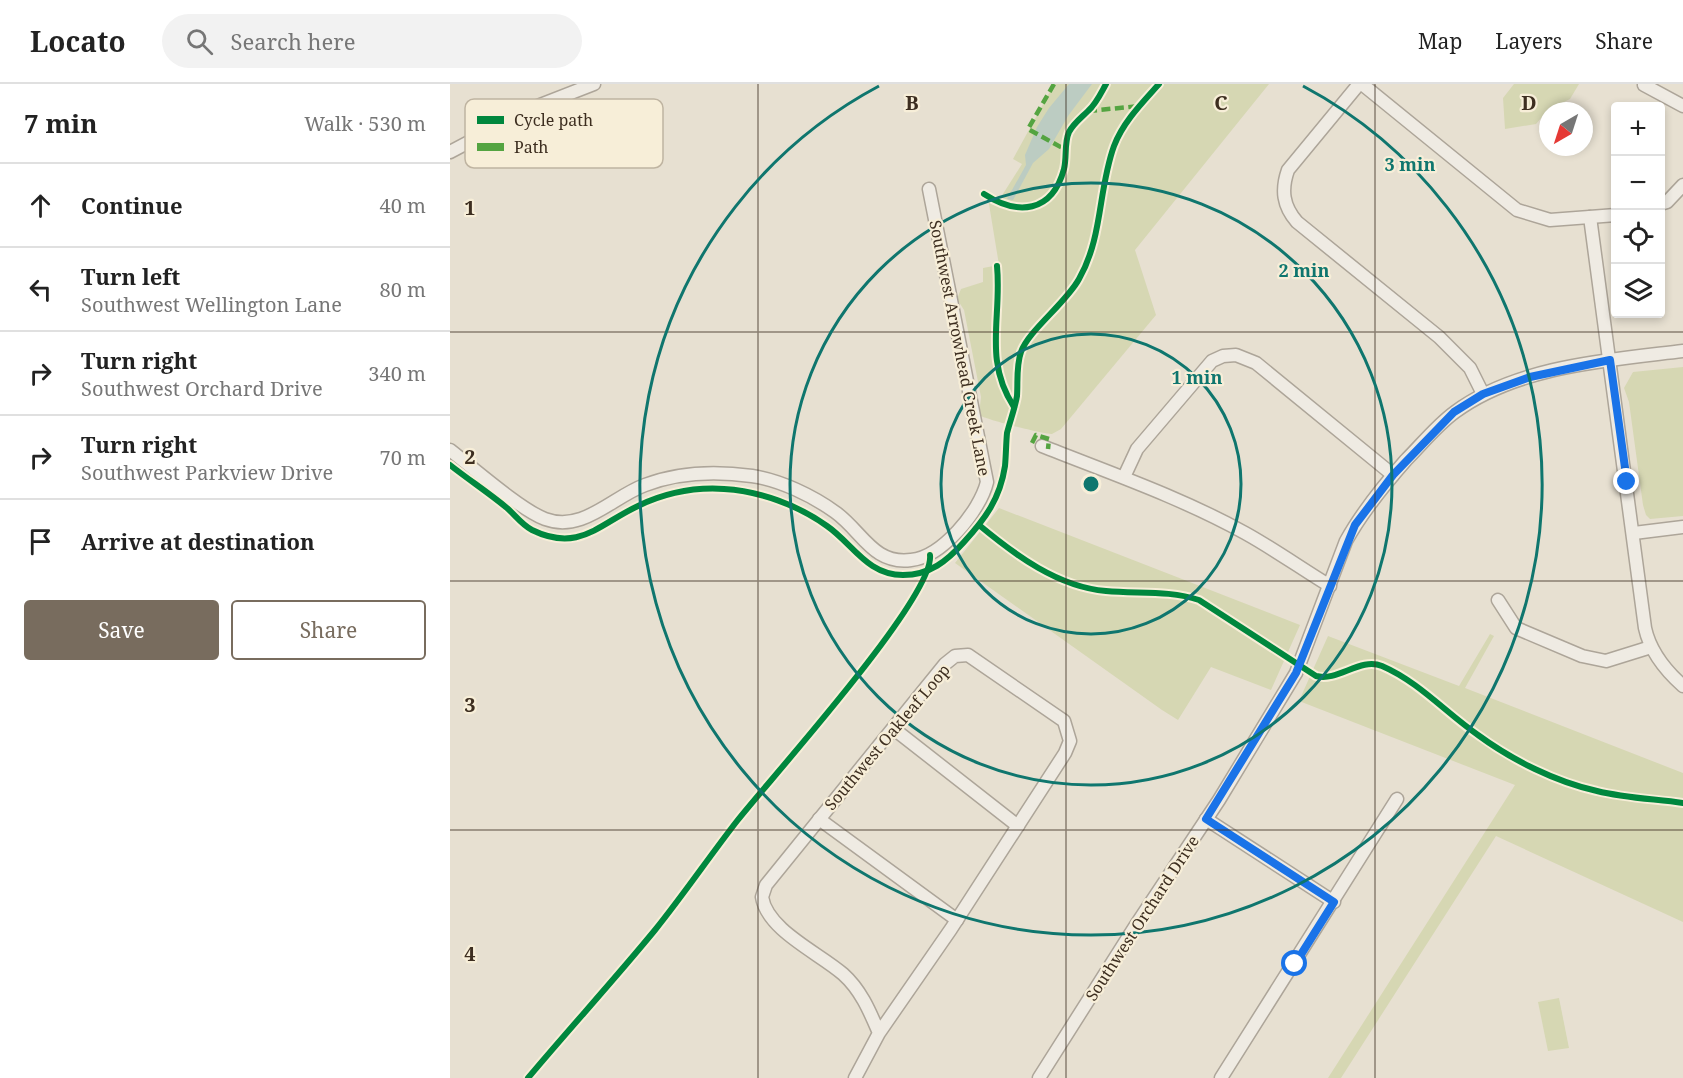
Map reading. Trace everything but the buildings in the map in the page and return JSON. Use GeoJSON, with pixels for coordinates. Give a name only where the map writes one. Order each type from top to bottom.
{"type":"FeatureCollection","features":[{"type":"Feature","properties":{"kind":"street"},"geometry":{"type":"LineString","coordinates":[[556,99],[594,84]]}},
{"type":"Feature","properties":{"kind":"street"},"geometry":{"type":"LineString","coordinates":[[1483,394],[1462,359],[1439,337],[1298,222],[1286,205],[1284,182],[1288,170],[1360,84],[1517,210],[1550,220],[1611,216]]}},
{"type":"Feature","properties":{"kind":"street"},"geometry":{"type":"LineString","coordinates":[[1644,85],[1683,106]]}},
{"type":"Feature","properties":{"kind":"street"},"geometry":{"type":"LineString","coordinates":[[450,152],[465,144]]}},
{"type":"Feature","properties":{"kind":"street"},"geometry":{"type":"LineString","coordinates":[[1665,203],[1683,185]]}},
{"type":"Feature","properties":{"kind":"street","name":"Southwest Arrowhead Creek Lane"},"geometry":{"type":"LineString","coordinates":[[450,450],[515,500],[545,519],[568,523],[588,518],[621,496],[645,485],[679,476],[712,473],[754,476],[786,487],[834,511],[846,521],[873,552],[886,558],[912,560],[936,552],[980,502],[987,482],[929,189]]}},
{"type":"Feature","properties":{"kind":"street"},"geometry":{"type":"LineString","coordinates":[[1590,218],[1645,627],[1651,647],[1683,686]]}},
{"type":"Feature","properties":{"kind":"street","name":"Southwest Orchard Drive"},"geometry":{"type":"LineString","coordinates":[[1039,1078],[1206,819],[1296,673],[1355,525],[1393,475],[1454,412],[1483,394],[1530,377],[1610,360],[1683,351]]}},
{"type":"Feature","properties":{"kind":"street"},"geometry":{"type":"LineString","coordinates":[[1124,477],[1137,450],[1202,371],[1212,361],[1223,356],[1236,355],[1256,363],[1393,475]]}},
{"type":"Feature","properties":{"kind":"street"},"geometry":{"type":"LineString","coordinates":[[1042,446],[1124,477],[1245,533],[1330,586]]}},
{"type":"Feature","properties":{"kind":"street"},"geometry":{"type":"LineString","coordinates":[[1634,533],[1683,527]]}},
{"type":"Feature","properties":{"kind":"street"},"geometry":{"type":"LineString","coordinates":[[1498,600],[1516,628],[1582,656],[1606,661],[1651,647]]}},
{"type":"Feature","properties":{"kind":"street","name":"Southwest Oakleaf Loop"},"geometry":{"type":"LineString","coordinates":[[855,1078],[879,1033],[957,920],[1065,753],[1070,741],[1069,730],[1057,714],[968,655],[956,656],[945,664],[766,885],[762,897],[763,908],[776,924],[844,975],[869,1009],[879,1033]]}},
{"type":"Feature","properties":{"kind":"street"},"geometry":{"type":"LineString","coordinates":[[894,729],[1018,826]]}},
{"type":"Feature","properties":{"kind":"street"},"geometry":{"type":"LineString","coordinates":[[1221,1078],[1397,799]]}},
{"type":"Feature","properties":{"kind":"street"},"geometry":{"type":"LineString","coordinates":[[819,819],[957,920]]}},
{"type":"Feature","properties":{"kind":"street"},"geometry":{"type":"LineString","coordinates":[[1206,819],[1334,902]]}},
{"type":"Feature","properties":{"kind":"green space"},"geometry":{"type":"Polygon","coordinates":[[[1054,84],[1269,84],[1135,250],[1156,315],[1061,429],[1052,434],[1014,426],[979,415],[981,397],[964,310],[957,299],[961,289],[983,282],[983,268],[999,265],[987,192],[1001,197],[1022,164],[1013,159],[1054,84]]]}},
{"type":"Feature","properties":{"kind":"green space"},"geometry":{"type":"Polygon","coordinates":[[[1514,84],[1579,84],[1570,99],[1564,102],[1539,102],[1539,120],[1536,124],[1505,129],[1503,98],[1514,84]]]}},
{"type":"Feature","properties":{"kind":"green space"},"geometry":{"type":"Polygon","coordinates":[[[1683,367],[1683,516],[1650,519],[1643,505],[1629,402],[1624,388],[1633,372],[1683,367]]]}},
{"type":"Feature","properties":{"kind":"green space"},"geometry":{"type":"Polygon","coordinates":[[[999,508],[1300,625],[1271,690],[1211,667],[1178,720],[1162,710],[955,563],[999,508]]]}},
{"type":"Feature","properties":{"kind":"green space"},"geometry":{"type":"Polygon","coordinates":[[[1490,634],[1494,636],[1465,688],[1683,773],[1683,922],[1496,836],[1341,1078],[1328,1078],[1515,785],[1299,701],[1328,636],[1459,686],[1490,634]]]}},
{"type":"Feature","properties":{"kind":"green space"},"geometry":{"type":"Polygon","coordinates":[[[1559,998],[1569,1048],[1548,1051],[1538,1002],[1559,998]]]}},
{"type":"Feature","properties":{"kind":"shaded area"},"geometry":{"type":"Polygon","coordinates":[[[1069,84],[1092,84],[1068,116],[1049,149],[1033,163],[1013,200],[1007,199],[1026,165],[1025,155],[1037,127],[1069,84]]]}},
{"type":"Feature","properties":{"kind":"marked path"},"geometry":{"type":"LineString","coordinates":[[1054,84],[1028,129],[1066,150]]}},
{"type":"Feature","properties":{"kind":"marked path"},"geometry":{"type":"LineString","coordinates":[[1088,111],[1140,106]]}},
{"type":"Feature","properties":{"kind":"marked path"},"geometry":{"type":"LineString","coordinates":[[1032,443],[1036,435],[1049,439],[1048,449]]}},
{"type":"Feature","properties":{"kind":"cycle path"},"geometry":{"type":"LineString","coordinates":[[984,194],[1009,206],[1021,207],[1032,206],[1051,195],[1059,184],[1064,169],[1069,132],[1093,105],[1106,84]]}},
{"type":"Feature","properties":{"kind":"cycle path"},"geometry":{"type":"LineString","coordinates":[[450,465],[500,502],[528,528],[548,536],[563,538],[588,533],[638,506],[669,494],[702,489],[737,490],[778,500],[816,518],[861,557],[880,570],[903,575],[930,570],[951,555],[972,533],[985,517],[995,498],[1003,478],[1007,433],[1017,396],[1019,357],[1031,335],[1079,279],[1092,247],[1114,146],[1128,121],[1159,84]]}},
{"type":"Feature","properties":{"kind":"cycle path"},"geometry":{"type":"LineString","coordinates":[[997,266],[996,355],[1005,390],[1014,407]]}},
{"type":"Feature","properties":{"kind":"cycle path"},"geometry":{"type":"LineString","coordinates":[[979,525],[1022,558],[1071,583],[1106,591],[1165,594],[1199,600],[1316,676],[1332,676],[1365,665],[1382,666],[1408,680],[1491,744],[1550,776],[1608,793],[1683,803]]}},
{"type":"Feature","properties":{"kind":"cycle path"},"geometry":{"type":"LineString","coordinates":[[528,1078],[655,930],[737,821],[880,647],[907,608],[924,577],[930,555]]}},
{"type":"Feature","properties":{"kind":"route"},"geometry":{"type":"LineString","coordinates":[[1295,964],[1334,902],[1206,819],[1296,673],[1346,541],[1355,525],[1393,475],[1454,412],[1483,394],[1505,384],[1610,360],[1627,482]]}}]}
